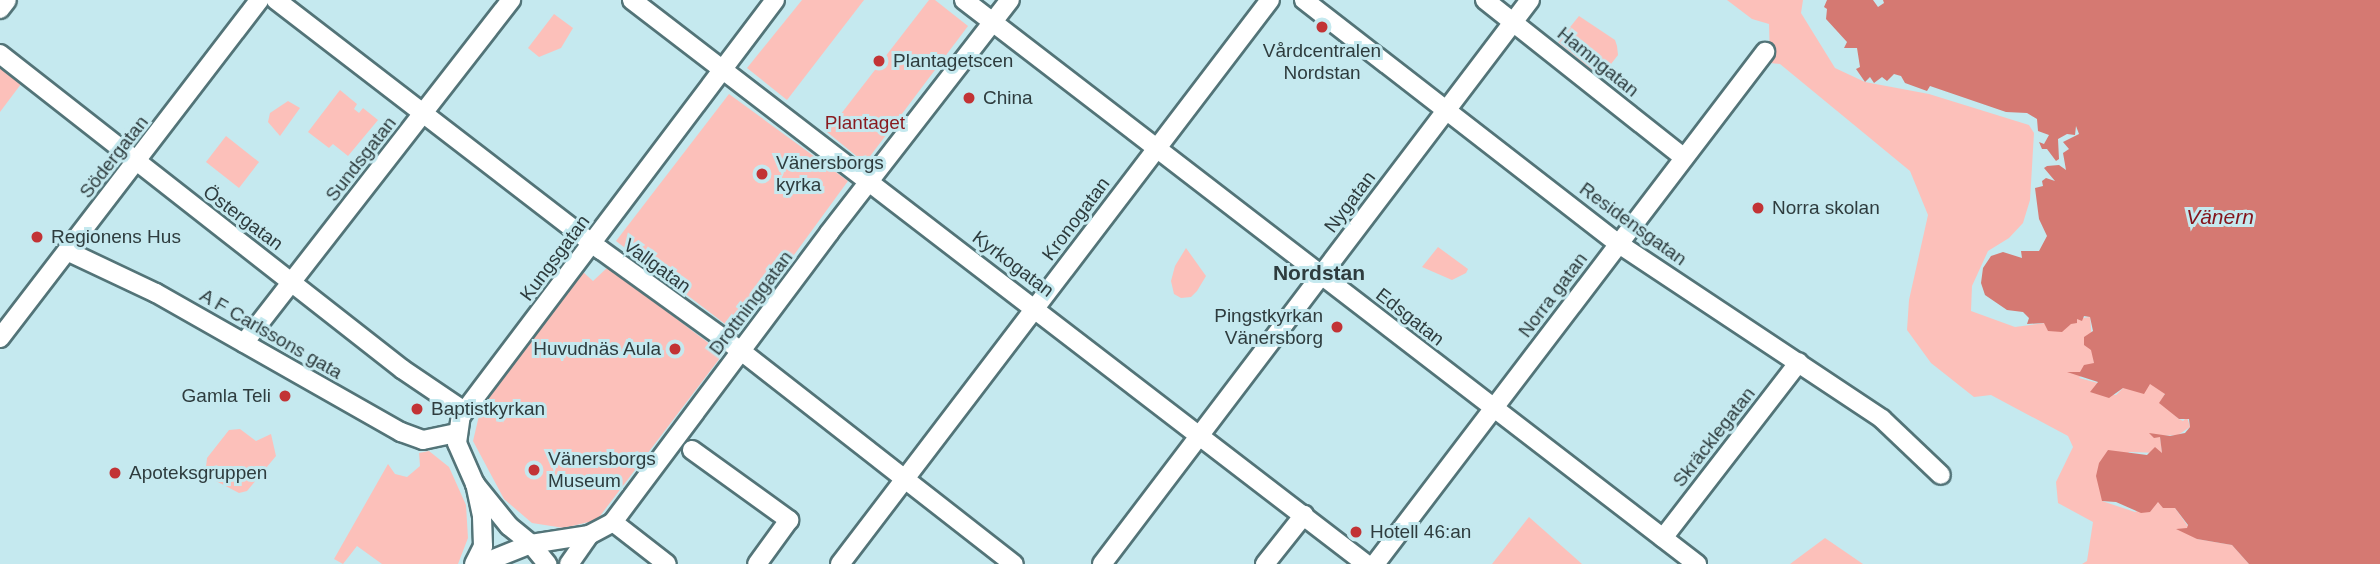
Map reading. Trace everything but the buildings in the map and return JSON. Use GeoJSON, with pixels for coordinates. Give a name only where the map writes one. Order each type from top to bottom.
{"type":"FeatureCollection","features":[{"type":"Feature","properties":{"kind":"street"},"geometry":{"type":"LineString","coordinates":[[0,9],[7,0]]}},
{"type":"Feature","properties":{"kind":"street","name":"Södergatan"},"geometry":{"type":"LineString","coordinates":[[0,338],[260,0]]}},
{"type":"Feature","properties":{"kind":"street","name":"Vallgatan"},"geometry":{"type":"LineString","coordinates":[[276,0],[592,243],[741,351],[1014,564]]}},
{"type":"Feature","properties":{"kind":"street","name":"Sundsgatan"},"geometry":{"type":"LineString","coordinates":[[244,343],[511,0]]}},
{"type":"Feature","properties":{"kind":"street","name":"Kungsgatan"},"geometry":{"type":"LineString","coordinates":[[456,433],[464,411],[775,0]]}},
{"type":"Feature","properties":{"kind":"street","name":"Edsgatan"},"geometry":{"type":"LineString","coordinates":[[964,0],[1697,564]]}},
{"type":"Feature","properties":{"kind":"street","name":"Drottninggatan"},"geometry":{"type":"LineString","coordinates":[[481,564],[531,544],[589,535],[613,522],[1010,0]]}},
{"type":"Feature","properties":{"kind":"street","name":"Kronogatan"},"geometry":{"type":"LineString","coordinates":[[840,564],[1270,0]]}},
{"type":"Feature","properties":{"kind":"street","name":"Residensgatan"},"geometry":{"type":"LineString","coordinates":[[1304,0],[1619,244],[1881,419],[1941,475]]}},
{"type":"Feature","properties":{"kind":"street","name":"Hamngatan"},"geometry":{"type":"LineString","coordinates":[[1485,0],[1684,158]]}},
{"type":"Feature","properties":{"kind":"street","name":"Nygatan"},"geometry":{"type":"LineString","coordinates":[[1102,564],[1530,0]]}},
{"type":"Feature","properties":{"kind":"street","name":"Kyrkogatan"},"geometry":{"type":"LineString","coordinates":[[637,1],[722,70],[1201,434],[1366,564]]}},
{"type":"Feature","properties":{"kind":"street","name":"Norra gatan"},"geometry":{"type":"LineString","coordinates":[[1375,564],[1765,52]]}},
{"type":"Feature","properties":{"kind":"street","name":"Östergatan"},"geometry":{"type":"LineString","coordinates":[[0,54],[402,369],[464,411]]}},
{"type":"Feature","properties":{"kind":"street","name":"A F Carlssons gata"},"geometry":{"type":"LineString","coordinates":[[67,251],[156,293],[401,432],[423,440],[456,433]]}},
{"type":"Feature","properties":{"kind":"street","name":"Skräcklegatan"},"geometry":{"type":"LineString","coordinates":[[1663,538],[1799,362]]}},
{"type":"Feature","properties":{"kind":"street"},"geometry":{"type":"LineString","coordinates":[[456,433],[460,453],[475,484],[509,526],[531,544],[547,564]]}},
{"type":"Feature","properties":{"kind":"street"},"geometry":{"type":"LineString","coordinates":[[692,450],[789,520],[757,564]]}},
{"type":"Feature","properties":{"kind":"street"},"geometry":{"type":"LineString","coordinates":[[474,564],[483,546],[475,484]]}},
{"type":"Feature","properties":{"kind":"street"},"geometry":{"type":"LineString","coordinates":[[1265,564],[1304,515]]}},
{"type":"Feature","properties":{"kind":"street"},"geometry":{"type":"LineString","coordinates":[[613,522],[667,564]]}},
{"type":"Feature","properties":{"kind":"street"},"geometry":{"type":"LineString","coordinates":[[569,564],[589,535]]}},
{"type":"Feature","properties":{"kind":"green space","name":"Plantaget"},"geometry":{"type":"Polygon","coordinates":[[[802,0],[864,0],[787,100],[747,68],[802,0]]]}},
{"type":"Feature","properties":{"kind":"green space","name":"Plantaget"},"geometry":{"type":"Polygon","coordinates":[[[929,0],[935,0],[968,26],[865,163],[827,132],[929,0]]]}},
{"type":"Feature","properties":{"kind":"green space"},"geometry":{"type":"Polygon","coordinates":[[[1727,0],[1803,0],[1801,13],[1835,68],[1865,82],[1929,94],[2029,125],[2034,133],[2030,200],[2023,223],[2009,238],[1988,251],[1972,286],[1971,311],[2015,327],[2090,317],[2094,363],[2079,378],[2098,383],[2091,392],[2116,395],[2123,388],[2150,383],[2165,393],[2161,403],[2179,419],[2183,421],[2187,417],[2190,427],[2178,435],[2156,436],[2160,436],[2162,453],[2129,452],[2102,501],[2135,512],[2158,502],[2175,508],[2197,539],[2232,545],[2249,564],[2082,564],[2087,561],[2093,522],[2058,503],[2056,482],[2073,447],[2068,436],[1991,395],[1974,397],[1931,363],[1907,330],[1909,300],[1928,215],[1910,171],[1780,64],[1770,63],[1769,24],[1752,19],[1727,0]]]}},
{"type":"Feature","properties":{"kind":"green space"},"geometry":{"type":"Polygon","coordinates":[[[554,14],[573,28],[561,48],[539,57],[528,48],[554,14]]]}},
{"type":"Feature","properties":{"kind":"green space"},"geometry":{"type":"Polygon","coordinates":[[[1579,16],[1615,40],[1618,55],[1601,77],[1558,42],[1579,16]]]}},
{"type":"Feature","properties":{"kind":"green space"},"geometry":{"type":"Polygon","coordinates":[[[0,67],[21,84],[0,112],[0,67]]]}},
{"type":"Feature","properties":{"kind":"green space"},"geometry":{"type":"Polygon","coordinates":[[[340,90],[357,104],[354,109],[359,113],[363,108],[378,120],[348,156],[333,144],[329,148],[308,132],[340,90]]]}},
{"type":"Feature","properties":{"kind":"green space"},"geometry":{"type":"Polygon","coordinates":[[[729,94],[848,181],[737,333],[616,241],[729,94]]]}},
{"type":"Feature","properties":{"kind":"green space"},"geometry":{"type":"Polygon","coordinates":[[[288,101],[300,108],[280,136],[268,122],[270,113],[288,101]]]}},
{"type":"Feature","properties":{"kind":"green space"},"geometry":{"type":"Polygon","coordinates":[[[226,136],[259,162],[239,188],[206,162],[226,136]]]}},
{"type":"Feature","properties":{"kind":"green space"},"geometry":{"type":"Polygon","coordinates":[[[1438,247],[1468,269],[1466,273],[1452,280],[1422,267],[1438,247]]]}},
{"type":"Feature","properties":{"kind":"green space"},"geometry":{"type":"Polygon","coordinates":[[[1186,248],[1206,276],[1191,297],[1181,298],[1174,294],[1171,281],[1175,266],[1186,248]]]}},
{"type":"Feature","properties":{"kind":"green space"},"geometry":{"type":"Polygon","coordinates":[[[608,267],[723,354],[597,520],[564,528],[532,523],[504,499],[473,441],[482,403],[582,271],[593,281],[608,267]]]}},
{"type":"Feature","properties":{"kind":"green space"},"geometry":{"type":"Polygon","coordinates":[[[240,429],[256,441],[271,434],[276,456],[247,491],[239,493],[216,481],[206,467],[207,458],[229,430],[240,429]]]}},
{"type":"Feature","properties":{"kind":"green space"},"geometry":{"type":"Polygon","coordinates":[[[429,451],[449,467],[466,505],[468,538],[458,564],[382,564],[357,546],[343,564],[334,559],[388,464],[395,474],[407,477],[420,466],[419,453],[429,451]]]}},
{"type":"Feature","properties":{"kind":"green space"},"geometry":{"type":"Polygon","coordinates":[[[1529,517],[1582,564],[1492,564],[1529,517]]]}},
{"type":"Feature","properties":{"kind":"green space"},"geometry":{"type":"Polygon","coordinates":[[[1825,538],[1863,564],[1790,564],[1825,538]]]}},
{"type":"Feature","properties":{"kind":"water","name":"Vänern"},"geometry":{"type":"Polygon","coordinates":[[[1827,0],[1873,0],[1878,7],[1884,3],[1883,0],[2380,0],[2380,564],[2249,564],[2232,545],[2197,539],[2176,529],[2187,528],[2188,525],[2175,508],[2163,508],[2158,502],[2150,512],[2141,513],[2116,502],[2102,501],[2096,476],[2099,463],[2108,450],[2147,455],[2155,447],[2162,453],[2160,437],[2154,438],[2149,433],[2170,436],[2185,433],[2190,427],[2189,419],[2179,419],[2159,403],[2165,394],[2150,384],[2144,394],[2123,388],[2109,398],[2090,392],[2098,382],[2067,372],[2080,372],[2084,365],[2094,363],[2091,350],[2084,345],[2084,337],[2093,331],[2090,317],[2084,316],[2082,321],[2077,319],[2077,323],[2071,324],[2062,332],[2048,331],[2044,323],[2027,324],[2029,318],[2023,312],[2007,310],[1985,295],[1981,283],[1983,268],[1991,256],[2003,252],[2022,258],[2021,251],[2039,251],[2047,236],[2039,219],[2035,188],[2043,186],[2042,181],[2046,178],[2055,181],[2044,168],[2047,166],[2059,165],[2066,170],[2063,153],[2069,149],[2063,142],[2079,134],[2076,126],[2075,135],[2067,134],[2058,139],[2059,159],[2056,161],[2047,149],[2042,149],[2039,142],[2044,144],[2049,135],[2038,131],[2037,119],[2027,113],[2006,112],[1930,86],[1927,91],[1905,83],[1901,76],[1894,74],[1887,81],[1882,77],[1874,83],[1870,77],[1865,82],[1856,69],[1860,67],[1857,48],[1844,48],[1847,42],[1826,19],[1827,9],[1824,7],[1827,0]]]}},
{"type":"Feature","properties":{"kind":"place","name":"Vårdcentralen Nordstan"},"geometry":{"type":"Point","coordinates":[1322,27]}},
{"type":"Feature","properties":{"kind":"place","name":"Plantagetscen"},"geometry":{"type":"Point","coordinates":[879,61]}},
{"type":"Feature","properties":{"kind":"place","name":"China"},"geometry":{"type":"Point","coordinates":[969,98]}},
{"type":"Feature","properties":{"kind":"place","name":"Vänersborgs kyrka"},"geometry":{"type":"Point","coordinates":[762,174]}},
{"type":"Feature","properties":{"kind":"place","name":"Norra skolan"},"geometry":{"type":"Point","coordinates":[1758,208]}},
{"type":"Feature","properties":{"kind":"place","name":"Regionens Hus"},"geometry":{"type":"Point","coordinates":[37,237]}},
{"type":"Feature","properties":{"kind":"place","name":"Pingstkyrkan Vänersborg"},"geometry":{"type":"Point","coordinates":[1337,327]}},
{"type":"Feature","properties":{"kind":"place","name":"Huvudnäs Aula"},"geometry":{"type":"Point","coordinates":[675,349]}},
{"type":"Feature","properties":{"kind":"place","name":"Gamla Teli"},"geometry":{"type":"Point","coordinates":[285,396]}},
{"type":"Feature","properties":{"kind":"place","name":"Baptistkyrkan"},"geometry":{"type":"Point","coordinates":[417,409]}},
{"type":"Feature","properties":{"kind":"place","name":"Vänersborgs Museum"},"geometry":{"type":"Point","coordinates":[534,470]}},
{"type":"Feature","properties":{"kind":"place","name":"Apoteksgruppen"},"geometry":{"type":"Point","coordinates":[115,473]}},
{"type":"Feature","properties":{"kind":"place","name":"Hotell 46:an"},"geometry":{"type":"Point","coordinates":[1356,532]}},
{"type":"Feature","properties":{"kind":"district","name":"Nordstan"},"geometry":{"type":"Point","coordinates":[1319,273]}}]}
